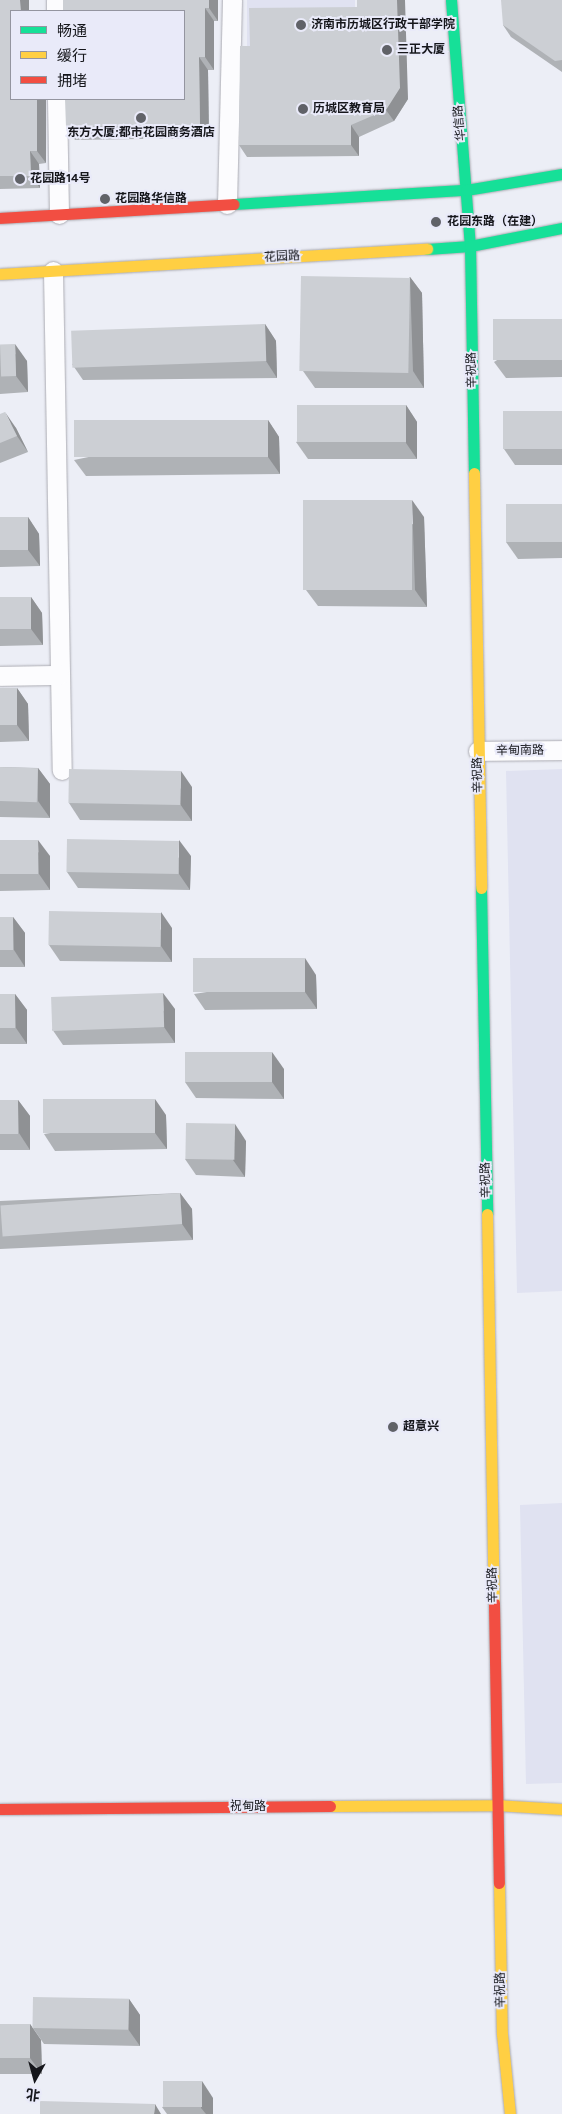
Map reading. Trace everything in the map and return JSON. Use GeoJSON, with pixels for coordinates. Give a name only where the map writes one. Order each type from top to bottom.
{"type":"FeatureCollection","features":[{"type":"Feature","properties":{"kind":"main road","name":"华信路"},"geometry":{"type":"LineString","coordinates":[[451,0],[470,246]]}},
{"type":"Feature","properties":{"kind":"main road"},"geometry":{"type":"LineString","coordinates":[[0,218],[466,190],[562,174]]}},
{"type":"Feature","properties":{"kind":"main road","name":"花园路"},"geometry":{"type":"LineString","coordinates":[[0,274],[470,246],[562,228]]}},
{"type":"Feature","properties":{"kind":"main road","name":"辛祝路"},"geometry":{"type":"LineString","coordinates":[[470,246],[497,1805],[502,2034],[510,2114]]}},
{"type":"Feature","properties":{"kind":"main road","name":"祝甸路"},"geometry":{"type":"LineString","coordinates":[[0,1809],[497,1805],[562,1809]]}},
{"type":"Feature","properties":{"kind":"street"},"geometry":{"type":"LineString","coordinates":[[227,204],[232,0]]}},
{"type":"Feature","properties":{"kind":"street"},"geometry":{"type":"LineString","coordinates":[[57,100],[59,214]]}},
{"type":"Feature","properties":{"kind":"street"},"geometry":{"type":"LineString","coordinates":[[53,271],[62,770]]}},
{"type":"Feature","properties":{"kind":"street"},"geometry":{"type":"LineString","coordinates":[[0,676],[59,675]]}},
{"type":"Feature","properties":{"kind":"street","name":"辛甸南路"},"geometry":{"type":"LineString","coordinates":[[478,751],[562,750]]}},
{"type":"Feature","properties":{"kind":"shaded area","name":"济南市历城区行政干部学院"},"geometry":{"type":"Polygon","coordinates":[[[247,0],[355,0],[355,51],[247,51],[247,0]]]}},
{"type":"Feature","properties":{"kind":"shaded area"},"geometry":{"type":"Polygon","coordinates":[[[562,769],[562,1291],[517,1293],[506,771],[562,769]]]}},
{"type":"Feature","properties":{"kind":"shaded area"},"geometry":{"type":"Polygon","coordinates":[[[562,1503],[562,1783],[526,1784],[520,1505],[562,1503]]]}},
{"type":"Feature","properties":{"kind":"building"},"geometry":{"type":"Polygon","coordinates":[[[0,0],[20,0],[21,10],[10,10],[10,100],[37,100],[37,151],[30,151],[31,176],[0,176],[0,0]]]}},
{"type":"Feature","properties":{"kind":"building"},"geometry":{"type":"Polygon","coordinates":[[[63,0],[209,0],[209,8],[205,8],[205,57],[199,57],[200,125],[66,127],[65,100],[185,100],[185,10],[63,10],[63,0]]]}},
{"type":"Feature","properties":{"kind":"building"},"geometry":{"type":"Polygon","coordinates":[[[357,0],[397,0],[400,88],[386,110],[351,125],[351,145],[239,145],[240,46],[250,46],[249,8],[357,7],[357,0]]]}},
{"type":"Feature","properties":{"kind":"building"},"geometry":{"type":"Polygon","coordinates":[[[501,0],[562,0],[562,60],[555,61],[503,25],[501,0]]]}},
{"type":"Feature","properties":{"kind":"building"},"geometry":{"type":"Polygon","coordinates":[[[301,276],[410,278],[408,373],[299,371],[301,276]]]}},
{"type":"Feature","properties":{"kind":"building"},"geometry":{"type":"Polygon","coordinates":[[[493,319],[562,319],[562,360],[493,360],[493,319]]]}},
{"type":"Feature","properties":{"kind":"building"},"geometry":{"type":"Polygon","coordinates":[[[265,324],[266,361],[72,368],[71,331],[265,324]]]}},
{"type":"Feature","properties":{"kind":"building"},"geometry":{"type":"Polygon","coordinates":[[[15,344],[16,376],[1,377],[0,345],[15,344]]]}},
{"type":"Feature","properties":{"kind":"building"},"geometry":{"type":"Polygon","coordinates":[[[297,405],[406,405],[406,442],[297,442],[297,405]]]}},
{"type":"Feature","properties":{"kind":"building"},"geometry":{"type":"Polygon","coordinates":[[[503,411],[562,411],[562,449],[503,449],[503,411]]]}},
{"type":"Feature","properties":{"kind":"building"},"geometry":{"type":"Polygon","coordinates":[[[5,412],[17,436],[0,443],[0,414],[5,412]]]}},
{"type":"Feature","properties":{"kind":"building"},"geometry":{"type":"Polygon","coordinates":[[[74,420],[268,420],[268,457],[74,457],[74,420]]]}},
{"type":"Feature","properties":{"kind":"building"},"geometry":{"type":"Polygon","coordinates":[[[303,500],[412,500],[412,590],[303,590],[303,500]]]}},
{"type":"Feature","properties":{"kind":"building"},"geometry":{"type":"Polygon","coordinates":[[[506,504],[562,504],[562,542],[506,542],[506,504]]]}},
{"type":"Feature","properties":{"kind":"building"},"geometry":{"type":"Polygon","coordinates":[[[0,517],[28,517],[28,550],[0,550],[0,517]]]}},
{"type":"Feature","properties":{"kind":"building"},"geometry":{"type":"Polygon","coordinates":[[[0,597],[31,597],[31,629],[0,629],[0,597]]]}},
{"type":"Feature","properties":{"kind":"building"},"geometry":{"type":"Polygon","coordinates":[[[0,688],[17,688],[17,725],[0,725],[0,688]]]}},
{"type":"Feature","properties":{"kind":"building"},"geometry":{"type":"Polygon","coordinates":[[[0,767],[38,768],[37,802],[0,801],[0,767]]]}},
{"type":"Feature","properties":{"kind":"building"},"geometry":{"type":"Polygon","coordinates":[[[69,769],[181,771],[180,805],[68,803],[69,769]]]}},
{"type":"Feature","properties":{"kind":"building"},"geometry":{"type":"Polygon","coordinates":[[[67,839],[179,841],[178,874],[66,872],[67,839]]]}},
{"type":"Feature","properties":{"kind":"building"},"geometry":{"type":"Polygon","coordinates":[[[0,840],[38,840],[38,874],[0,874],[0,840]]]}},
{"type":"Feature","properties":{"kind":"building"},"geometry":{"type":"Polygon","coordinates":[[[49,911],[161,913],[160,947],[48,945],[49,911]]]}},
{"type":"Feature","properties":{"kind":"building"},"geometry":{"type":"Polygon","coordinates":[[[0,917],[13,917],[13,950],[0,950],[0,917]]]}},
{"type":"Feature","properties":{"kind":"building"},"geometry":{"type":"Polygon","coordinates":[[[193,958],[305,958],[305,992],[193,992],[193,958]]]}},
{"type":"Feature","properties":{"kind":"building"},"geometry":{"type":"Polygon","coordinates":[[[163,993],[164,1027],[52,1031],[51,997],[163,993]]]}},
{"type":"Feature","properties":{"kind":"building"},"geometry":{"type":"Polygon","coordinates":[[[0,994],[15,994],[15,1028],[0,1028],[0,994]]]}},
{"type":"Feature","properties":{"kind":"building"},"geometry":{"type":"Polygon","coordinates":[[[185,1052],[272,1052],[272,1082],[185,1082],[185,1052]]]}},
{"type":"Feature","properties":{"kind":"building"},"geometry":{"type":"Polygon","coordinates":[[[43,1099],[155,1099],[155,1133],[43,1133],[43,1099]]]}},
{"type":"Feature","properties":{"kind":"building"},"geometry":{"type":"Polygon","coordinates":[[[0,1100],[18,1100],[18,1134],[0,1134],[0,1100]]]}},
{"type":"Feature","properties":{"kind":"building"},"geometry":{"type":"Polygon","coordinates":[[[186,1123],[235,1124],[234,1160],[185,1159],[186,1123]]]}},
{"type":"Feature","properties":{"kind":"building"},"geometry":{"type":"Polygon","coordinates":[[[180,1193],[182,1224],[3,1236],[0,1206],[180,1193]]]}},
{"type":"Feature","properties":{"kind":"building"},"geometry":{"type":"Polygon","coordinates":[[[33,1997],[129,1999],[128,2030],[32,2028],[33,1997]]]}},
{"type":"Feature","properties":{"kind":"building"},"geometry":{"type":"Polygon","coordinates":[[[0,2024],[30,2024],[30,2058],[0,2058],[0,2024]]]}},
{"type":"Feature","properties":{"kind":"building"},"geometry":{"type":"Polygon","coordinates":[[[163,2081],[202,2081],[202,2107],[163,2107],[163,2081]]]}},
{"type":"Feature","properties":{"kind":"building"},"geometry":{"type":"Polygon","coordinates":[[[40,2101],[155,2104],[154,2114],[40,2114],[40,2101]]]}},
{"type":"Feature","properties":{"kind":"traffic: fast"},"geometry":{"type":"LineString","coordinates":[[451,0],[470,246],[474,473]]}},
{"type":"Feature","properties":{"kind":"traffic: fast"},"geometry":{"type":"LineString","coordinates":[[234,204],[466,190],[562,174]]}},
{"type":"Feature","properties":{"kind":"traffic: fast"},"geometry":{"type":"LineString","coordinates":[[427,249],[470,246],[562,228]]}},
{"type":"Feature","properties":{"kind":"traffic: fast"},"geometry":{"type":"LineString","coordinates":[[481,888],[487,1214]]}},
{"type":"Feature","properties":{"kind":"traffic: slow"},"geometry":{"type":"LineString","coordinates":[[0,274],[427,249]]}},
{"type":"Feature","properties":{"kind":"traffic: slow"},"geometry":{"type":"LineString","coordinates":[[474,473],[481,888]]}},
{"type":"Feature","properties":{"kind":"traffic: slow"},"geometry":{"type":"LineString","coordinates":[[487,1214],[494,1603]]}},
{"type":"Feature","properties":{"kind":"traffic: slow"},"geometry":{"type":"LineString","coordinates":[[330,1806],[497,1805],[562,1809]]}},
{"type":"Feature","properties":{"kind":"traffic: slow"},"geometry":{"type":"LineString","coordinates":[[499,1883],[502,2034],[510,2114]]}},
{"type":"Feature","properties":{"kind":"traffic: jam"},"geometry":{"type":"LineString","coordinates":[[0,218],[234,204]]}},
{"type":"Feature","properties":{"kind":"traffic: jam"},"geometry":{"type":"LineString","coordinates":[[494,1603],[499,1883]]}},
{"type":"Feature","properties":{"kind":"traffic: jam"},"geometry":{"type":"LineString","coordinates":[[0,1809],[330,1806]]}},
{"type":"Feature","properties":{"kind":"place","name":"济南市历城区行政干部学院"},"geometry":{"type":"Point","coordinates":[301,25]}},
{"type":"Feature","properties":{"kind":"place","name":"三正大厦"},"geometry":{"type":"Point","coordinates":[387,50]}},
{"type":"Feature","properties":{"kind":"place","name":"历城区教育局"},"geometry":{"type":"Point","coordinates":[303,109]}},
{"type":"Feature","properties":{"kind":"place","name":"东方大厦;都市花园商务酒店"},"geometry":{"type":"Point","coordinates":[141,118]}},
{"type":"Feature","properties":{"kind":"place","name":"花园路14号"},"geometry":{"type":"Point","coordinates":[20,179]}},
{"type":"Feature","properties":{"kind":"place","name":"花园路华信路"},"geometry":{"type":"Point","coordinates":[105,199]}},
{"type":"Feature","properties":{"kind":"place","name":"花园东路（在建）"},"geometry":{"type":"Point","coordinates":[436,222]}},
{"type":"Feature","properties":{"kind":"place","name":"超意兴"},"geometry":{"type":"Point","coordinates":[393,1427]}}]}
